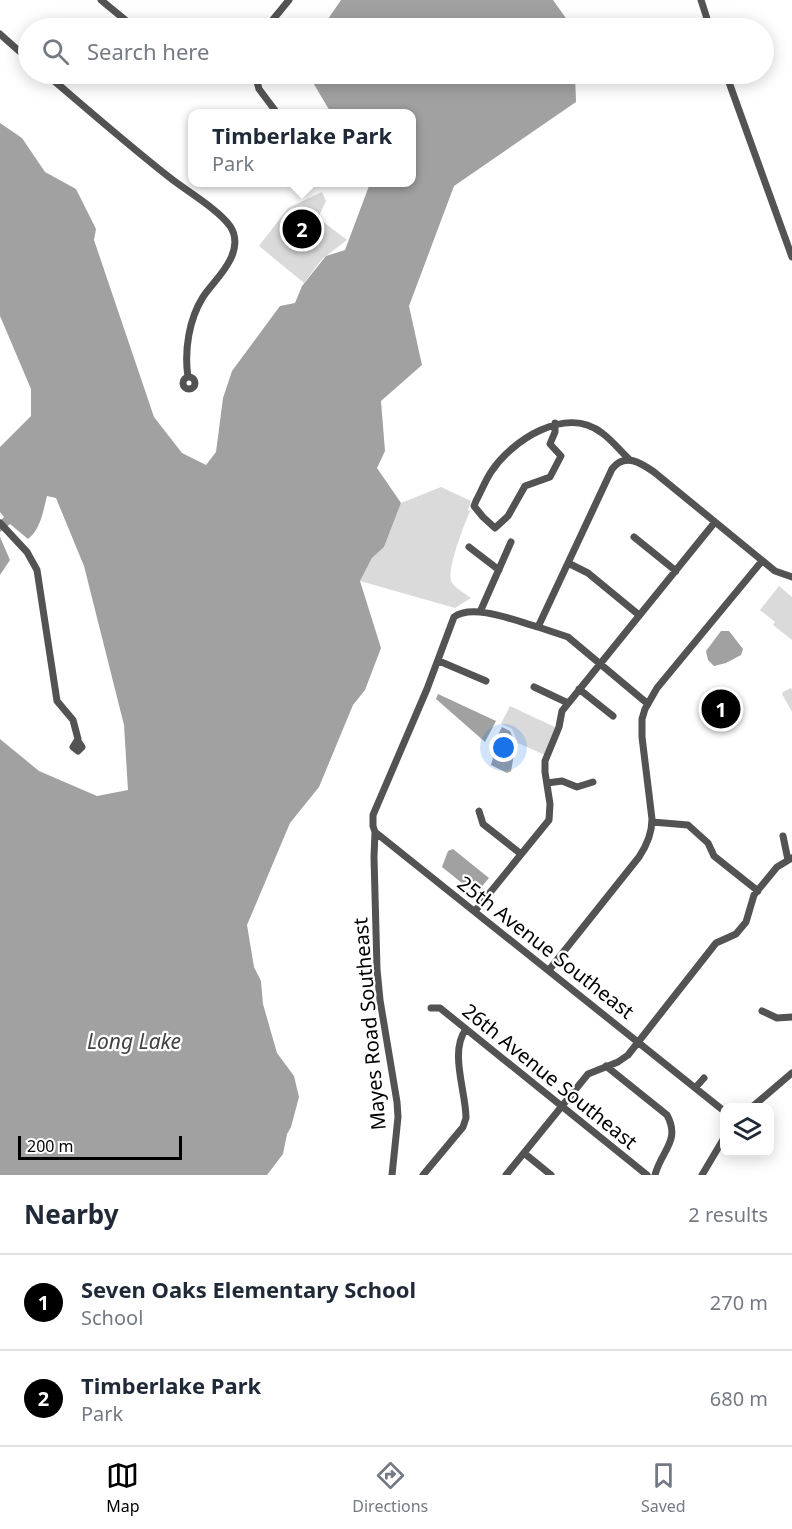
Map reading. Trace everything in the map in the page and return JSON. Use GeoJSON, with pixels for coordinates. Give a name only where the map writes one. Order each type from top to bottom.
{"type":"FeatureCollection","features":[{"type":"Feature","properties":{"kind":"street"},"geometry":{"type":"LineString","coordinates":[[101,0],[123,18]]}},
{"type":"Feature","properties":{"kind":"street"},"geometry":{"type":"LineString","coordinates":[[274,18],[289,0]]}},
{"type":"Feature","properties":{"kind":"street"},"geometry":{"type":"LineString","coordinates":[[701,0],[707,18]]}},
{"type":"Feature","properties":{"kind":"street"},"geometry":{"type":"LineString","coordinates":[[0,34],[18,50]]}},
{"type":"Feature","properties":{"kind":"street"},"geometry":{"type":"LineString","coordinates":[[58,84],[220,217],[232,231],[235,243],[233,255],[203,298],[191,325],[186,352],[188,377]]}},
{"type":"Feature","properties":{"kind":"street"},"geometry":{"type":"LineString","coordinates":[[258,84],[273,109]]}},
{"type":"Feature","properties":{"kind":"street"},"geometry":{"type":"LineString","coordinates":[[730,84],[792,257]]}},
{"type":"Feature","properties":{"kind":"street"},"geometry":{"type":"LineString","coordinates":[[555,423],[555,432],[550,444],[561,456],[550,477],[525,486],[513,509],[495,528],[474,506],[491,472],[509,453],[541,429],[555,423],[587,425],[602,432],[629,459],[645,466],[775,571],[792,577]]}},
{"type":"Feature","properties":{"kind":"street"},"geometry":{"type":"LineString","coordinates":[[538,627],[612,469],[616,464],[629,459]]}},
{"type":"Feature","properties":{"kind":"street"},"geometry":{"type":"LineString","coordinates":[[475,911],[549,820],[550,804],[545,761],[559,727],[562,711],[715,522]]}},
{"type":"Feature","properties":{"kind":"street"},"geometry":{"type":"LineString","coordinates":[[0,523],[27,552],[37,570],[57,701],[73,720],[78,741]]}},
{"type":"Feature","properties":{"kind":"street"},"geometry":{"type":"LineString","coordinates":[[634,537],[675,571]]}},
{"type":"Feature","properties":{"kind":"street"},"geometry":{"type":"LineString","coordinates":[[480,612],[511,542]]}},
{"type":"Feature","properties":{"kind":"street"},"geometry":{"type":"LineString","coordinates":[[469,547],[499,570]]}},
{"type":"Feature","properties":{"kind":"street"},"geometry":{"type":"LineString","coordinates":[[549,970],[639,858],[652,832],[642,737],[642,719],[648,704],[657,688],[762,561]]}},
{"type":"Feature","properties":{"kind":"street"},"geometry":{"type":"LineString","coordinates":[[568,563],[588,573],[639,615]]}},
{"type":"Feature","properties":{"kind":"street","name":"Mayes Road Southeast"},"geometry":{"type":"LineString","coordinates":[[392,1175],[397,1114],[377,969],[375,832],[373,826],[376,807],[439,661],[454,617],[468,611],[480,612],[568,637],[648,704]]}},
{"type":"Feature","properties":{"kind":"street"},"geometry":{"type":"LineString","coordinates":[[439,661],[486,681]]}},
{"type":"Feature","properties":{"kind":"street"},"geometry":{"type":"LineString","coordinates":[[534,687],[568,704]]}},
{"type":"Feature","properties":{"kind":"street"},"geometry":{"type":"LineString","coordinates":[[579,689],[613,716]]}},
{"type":"Feature","properties":{"kind":"street"},"geometry":{"type":"LineString","coordinates":[[547,783],[562,781],[577,787],[593,782]]}},
{"type":"Feature","properties":{"kind":"street"},"geometry":{"type":"LineString","coordinates":[[479,811],[483,824],[521,854]]}},
{"type":"Feature","properties":{"kind":"street"},"geometry":{"type":"LineString","coordinates":[[652,822],[688,825],[708,843],[714,856],[758,891]]}},
{"type":"Feature","properties":{"kind":"street","name":"25th Avenue Southeast"},"geometry":{"type":"LineString","coordinates":[[375,832],[720,1108]]}},
{"type":"Feature","properties":{"kind":"street"},"geometry":{"type":"LineString","coordinates":[[506,1175],[588,1074],[618,1062],[628,1055],[716,943],[736,934],[746,922],[754,895],[777,867],[790,859],[783,836]]}},
{"type":"Feature","properties":{"kind":"street","name":"26th Avenue Southeast"},"geometry":{"type":"LineString","coordinates":[[431,1008],[440,1008],[647,1175]]}},
{"type":"Feature","properties":{"kind":"street"},"geometry":{"type":"LineString","coordinates":[[762,1011],[777,1018],[792,1017]]}},
{"type":"Feature","properties":{"kind":"street"},"geometry":{"type":"LineString","coordinates":[[423,1175],[463,1127],[466,1118],[457,1050],[461,1036],[466,1029]]}},
{"type":"Feature","properties":{"kind":"street"},"geometry":{"type":"LineString","coordinates":[[606,1066],[667,1115],[673,1126],[673,1135],[655,1175]]}},
{"type":"Feature","properties":{"kind":"street"},"geometry":{"type":"LineString","coordinates":[[756,1103],[792,1073]]}},
{"type":"Feature","properties":{"kind":"street"},"geometry":{"type":"LineString","coordinates":[[696,1087],[704,1078]]}},
{"type":"Feature","properties":{"kind":"street"},"geometry":{"type":"LineString","coordinates":[[702,1175],[720,1145]]}},
{"type":"Feature","properties":{"kind":"street"},"geometry":{"type":"LineString","coordinates":[[524,1153],[551,1175]]}},
{"type":"Feature","properties":{"kind":"shaded area"},"geometry":{"type":"Polygon","coordinates":[[[322,192],[326,201],[318,218],[347,240],[322,259],[304,283],[259,246],[288,208],[322,192]]]}},
{"type":"Feature","properties":{"kind":"shaded area"},"geometry":{"type":"Polygon","coordinates":[[[441,487],[471,501],[468,510],[470,511],[453,559],[451,577],[452,583],[471,598],[455,608],[360,581],[372,558],[384,547],[401,503],[441,487]]]}},
{"type":"Feature","properties":{"kind":"shaded area"},"geometry":{"type":"Polygon","coordinates":[[[779,586],[792,597],[792,640],[773,625],[775,622],[760,610],[779,586]]]}},
{"type":"Feature","properties":{"kind":"shaded area"},"geometry":{"type":"Polygon","coordinates":[[[791,688],[792,690],[792,712],[782,694],[791,688]]]}},
{"type":"Feature","properties":{"kind":"shaded area"},"geometry":{"type":"Polygon","coordinates":[[[510,706],[557,728],[545,755],[518,743],[512,729],[501,724],[510,706]]]}},
{"type":"Feature","properties":{"kind":"water"},"geometry":{"type":"Polygon","coordinates":[[[341,0],[553,0],[566,18],[329,18],[341,0]]]}},
{"type":"Feature","properties":{"kind":"water","name":"Long Lake"},"geometry":{"type":"Polygon","coordinates":[[[314,84],[575,84],[576,102],[454,186],[409,306],[422,365],[381,401],[385,451],[377,468],[401,503],[384,547],[372,558],[360,581],[381,648],[365,690],[353,705],[319,787],[290,823],[247,925],[254,967],[261,981],[263,1004],[277,1053],[294,1076],[299,1097],[283,1154],[267,1175],[0,1175],[0,739],[39,771],[97,796],[128,790],[124,725],[84,566],[56,498],[47,496],[39,525],[28,539],[10,524],[0,532],[0,521],[4,517],[0,512],[0,447],[31,416],[31,389],[0,316],[0,123],[22,138],[45,172],[76,189],[96,229],[94,240],[154,417],[182,453],[206,465],[216,452],[223,398],[232,371],[280,306],[295,303],[302,286],[326,256],[345,250],[369,187],[416,187],[416,109],[329,109],[314,84]]]}},
{"type":"Feature","properties":{"kind":"water"},"geometry":{"type":"Polygon","coordinates":[[[0,537],[10,560],[0,575],[0,537]]]}},
{"type":"Feature","properties":{"kind":"water"},"geometry":{"type":"Polygon","coordinates":[[[721,631],[729,631],[743,649],[741,655],[714,666],[708,660],[706,651],[721,631]]]}},
{"type":"Feature","properties":{"kind":"water"},"geometry":{"type":"Polygon","coordinates":[[[438,694],[496,721],[485,742],[436,699],[438,694]]]}},
{"type":"Feature","properties":{"kind":"water"},"geometry":{"type":"Polygon","coordinates":[[[502,727],[510,731],[516,744],[511,771],[507,773],[491,765],[494,754],[491,749],[502,727]]]}},
{"type":"Feature","properties":{"kind":"water"},"geometry":{"type":"Polygon","coordinates":[[[453,849],[489,878],[477,892],[473,892],[442,867],[448,851],[453,849]]]}},
{"type":"Feature","properties":{"kind":"place","name":"Timberlake Park"},"geometry":{"type":"Point","coordinates":[302,229]}},
{"type":"Feature","properties":{"kind":"place","name":"Seven Oaks Elementary School"},"geometry":{"type":"Point","coordinates":[721,709]}}]}
